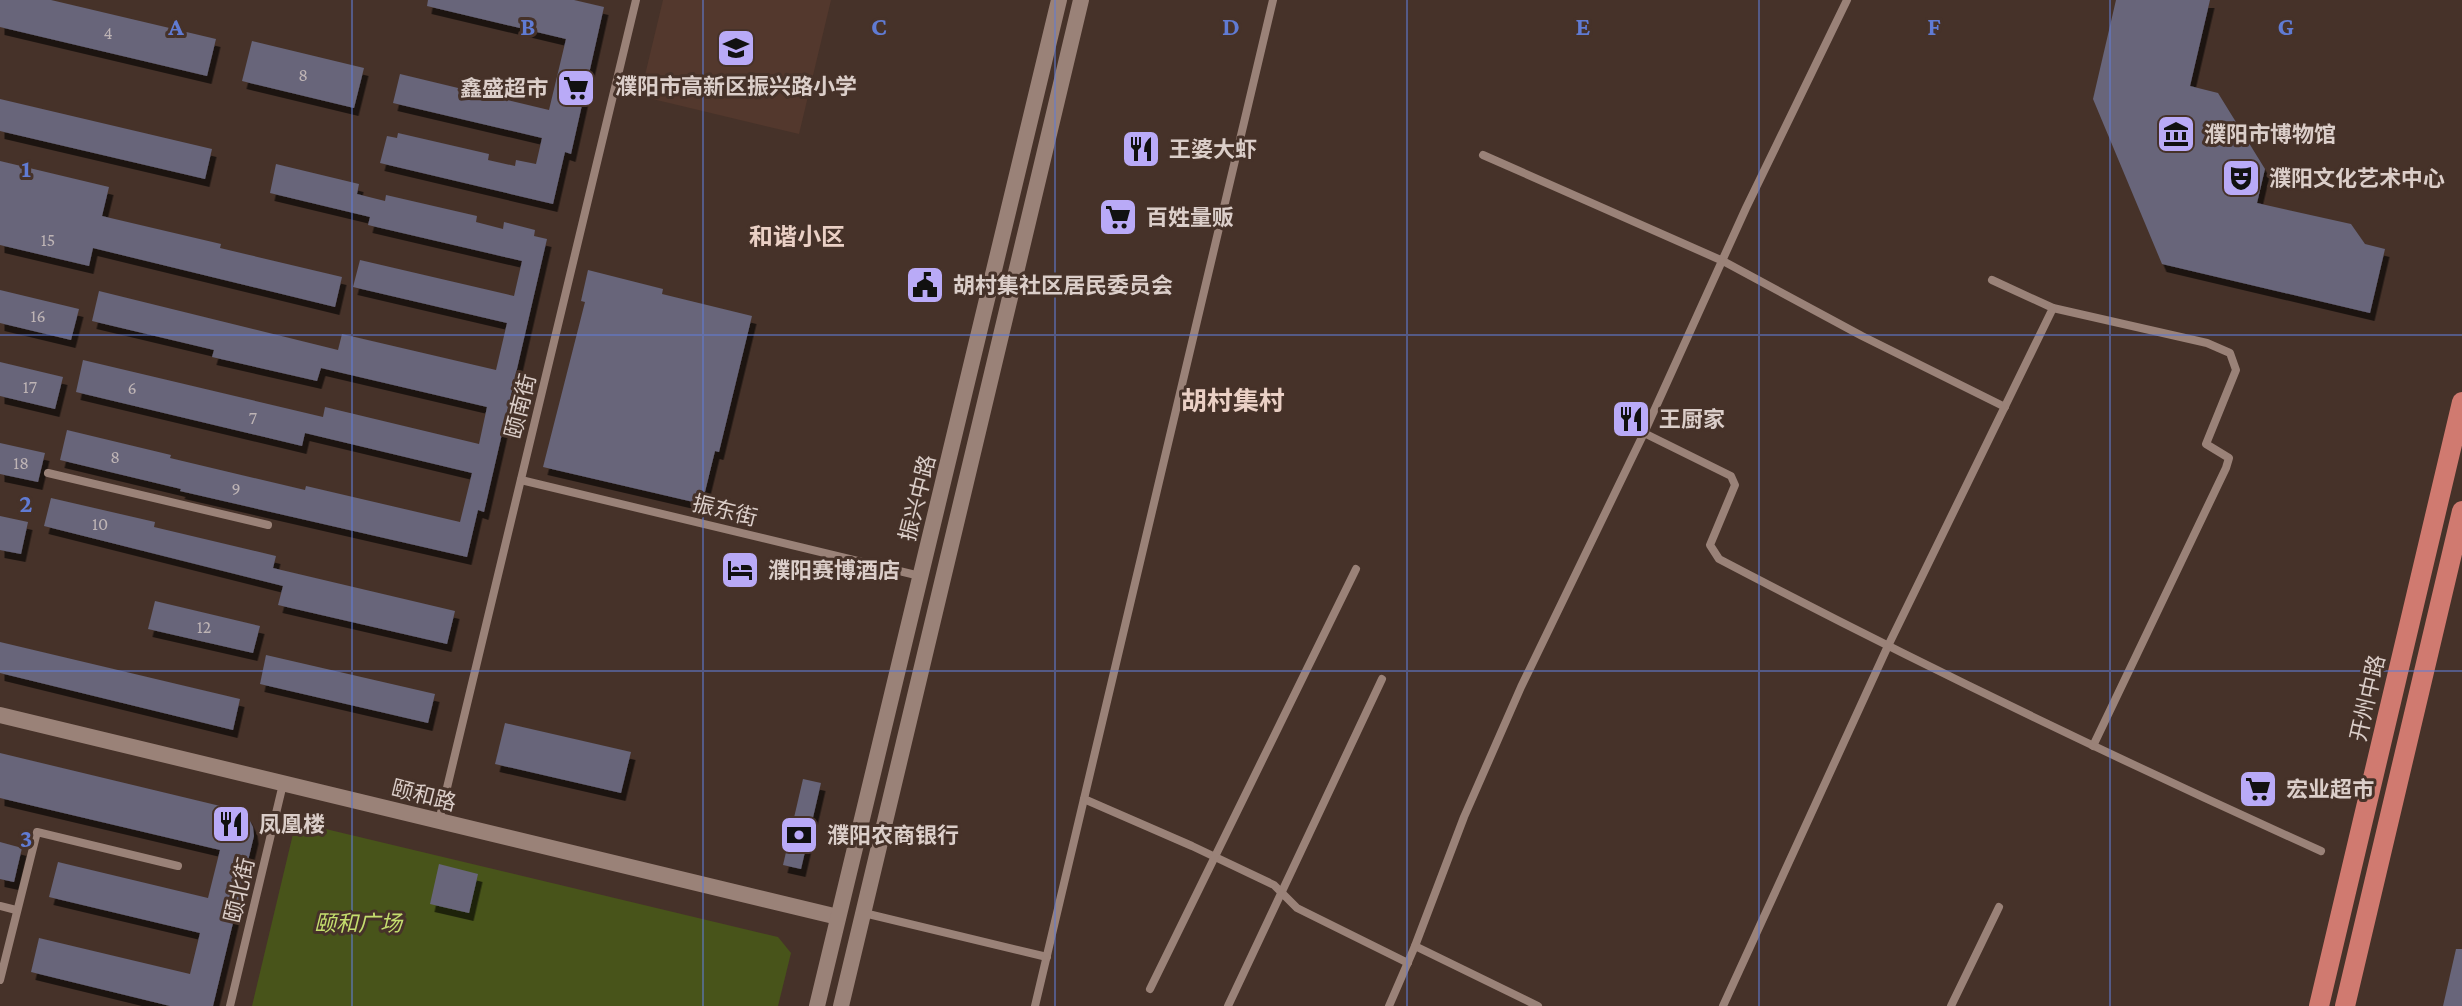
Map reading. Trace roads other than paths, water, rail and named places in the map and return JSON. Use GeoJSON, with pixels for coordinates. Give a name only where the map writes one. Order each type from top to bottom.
{"type":"FeatureCollection","features":[{"type":"Feature","properties":{"kind":"main road","name":"开州中路"},"geometry":{"type":"LineString","coordinates":[[2319,1006],[2462,402]]}},
{"type":"Feature","properties":{"kind":"main road"},"geometry":{"type":"LineString","coordinates":[[2345,1006],[2462,511]]}},
{"type":"Feature","properties":{"kind":"street","name":"颐南街"},"geometry":{"type":"LineString","coordinates":[[439,821],[636,0]]}},
{"type":"Feature","properties":{"kind":"street","name":"振兴中路"},"geometry":{"type":"LineString","coordinates":[[817,1006],[1059,0]]}},
{"type":"Feature","properties":{"kind":"street","name":"振兴中路"},"geometry":{"type":"LineString","coordinates":[[841,1006],[1081,0]]}},
{"type":"Feature","properties":{"kind":"street"},"geometry":{"type":"LineString","coordinates":[[1035,1006],[1273,0]]}},
{"type":"Feature","properties":{"kind":"street"},"geometry":{"type":"LineString","coordinates":[[1389,1006],[1464,817],[1521,687],[1847,0]]}},
{"type":"Feature","properties":{"kind":"street"},"geometry":{"type":"LineString","coordinates":[[1483,155],[1723,261],[1862,336],[2005,407]]}},
{"type":"Feature","properties":{"kind":"street"},"geometry":{"type":"LineString","coordinates":[[1992,280],[2053,308],[2207,343],[2230,353],[2236,370],[2206,444],[2229,458],[2226,468],[2093,746]]}},
{"type":"Feature","properties":{"kind":"street"},"geometry":{"type":"LineString","coordinates":[[1723,1006],[1887,648],[2053,308]]}},
{"type":"Feature","properties":{"kind":"street"},"geometry":{"type":"LineString","coordinates":[[1644,433],[1731,476],[1735,485],[1710,545],[1719,559],[1887,648],[2321,851]]}},
{"type":"Feature","properties":{"kind":"street"},"geometry":{"type":"LineString","coordinates":[[48,473],[268,525]]}},
{"type":"Feature","properties":{"kind":"street","name":"振东街"},"geometry":{"type":"LineString","coordinates":[[521,480],[920,576]]}},
{"type":"Feature","properties":{"kind":"street"},"geometry":{"type":"LineString","coordinates":[[1150,989],[1356,569]]}},
{"type":"Feature","properties":{"kind":"street"},"geometry":{"type":"LineString","coordinates":[[1228,1006],[1382,679]]}},
{"type":"Feature","properties":{"kind":"street","name":"颐和路"},"geometry":{"type":"LineString","coordinates":[[0,715],[838,917]]}},
{"type":"Feature","properties":{"kind":"street","name":"颐北街"},"geometry":{"type":"LineString","coordinates":[[230,1006],[283,783]]}},
{"type":"Feature","properties":{"kind":"street"},"geometry":{"type":"LineString","coordinates":[[1084,799],[1274,885],[1297,908],[1408,963]]}},
{"type":"Feature","properties":{"kind":"street"},"geometry":{"type":"LineString","coordinates":[[0,980],[37,832],[178,866]]}},
{"type":"Feature","properties":{"kind":"street"},"geometry":{"type":"LineString","coordinates":[[0,906],[16,910]]}},
{"type":"Feature","properties":{"kind":"street"},"geometry":{"type":"LineString","coordinates":[[1951,1006],[1999,907]]}},
{"type":"Feature","properties":{"kind":"street"},"geometry":{"type":"LineString","coordinates":[[864,913],[1047,957]]}},
{"type":"Feature","properties":{"kind":"street"},"geometry":{"type":"LineString","coordinates":[[1415,946],[1538,1006]]}},
{"type":"Feature","properties":{"kind":"place","name":"濮阳市高新区振兴路小学"},"geometry":{"type":"Point","coordinates":[736,48]}},
{"type":"Feature","properties":{"kind":"place","name":"鑫盛超市"},"geometry":{"type":"Point","coordinates":[576,88]}},
{"type":"Feature","properties":{"kind":"place","name":"濮阳市博物馆"},"geometry":{"type":"Point","coordinates":[2176,134]}},
{"type":"Feature","properties":{"kind":"place","name":"王婆大虾"},"geometry":{"type":"Point","coordinates":[1141,149]}},
{"type":"Feature","properties":{"kind":"place","name":"濮阳文化艺术中心"},"geometry":{"type":"Point","coordinates":[2241,178]}},
{"type":"Feature","properties":{"kind":"place","name":"百姓量贩"},"geometry":{"type":"Point","coordinates":[1118,217]}},
{"type":"Feature","properties":{"kind":"place","name":"胡村集社区居民委员会"},"geometry":{"type":"Point","coordinates":[925,285]}},
{"type":"Feature","properties":{"kind":"place","name":"王厨家"},"geometry":{"type":"Point","coordinates":[1631,419]}},
{"type":"Feature","properties":{"kind":"place","name":"濮阳赛博酒店"},"geometry":{"type":"Point","coordinates":[740,570]}},
{"type":"Feature","properties":{"kind":"place","name":"宏业超市"},"geometry":{"type":"Point","coordinates":[2258,789]}},
{"type":"Feature","properties":{"kind":"place","name":"凤凰楼"},"geometry":{"type":"Point","coordinates":[231,824]}},
{"type":"Feature","properties":{"kind":"place","name":"濮阳农商银行"},"geometry":{"type":"Point","coordinates":[799,835]}},
{"type":"Feature","properties":{"kind":"district","name":"和谐小区"},"geometry":{"type":"Point","coordinates":[797,237]}},
{"type":"Feature","properties":{"kind":"district","name":"胡村集村"},"geometry":{"type":"Point","coordinates":[1233,401]}},
{"type":"Feature","properties":{"kind":"park label","name":"颐和广场"},"geometry":{"type":"Point","coordinates":[358,923]}}]}
